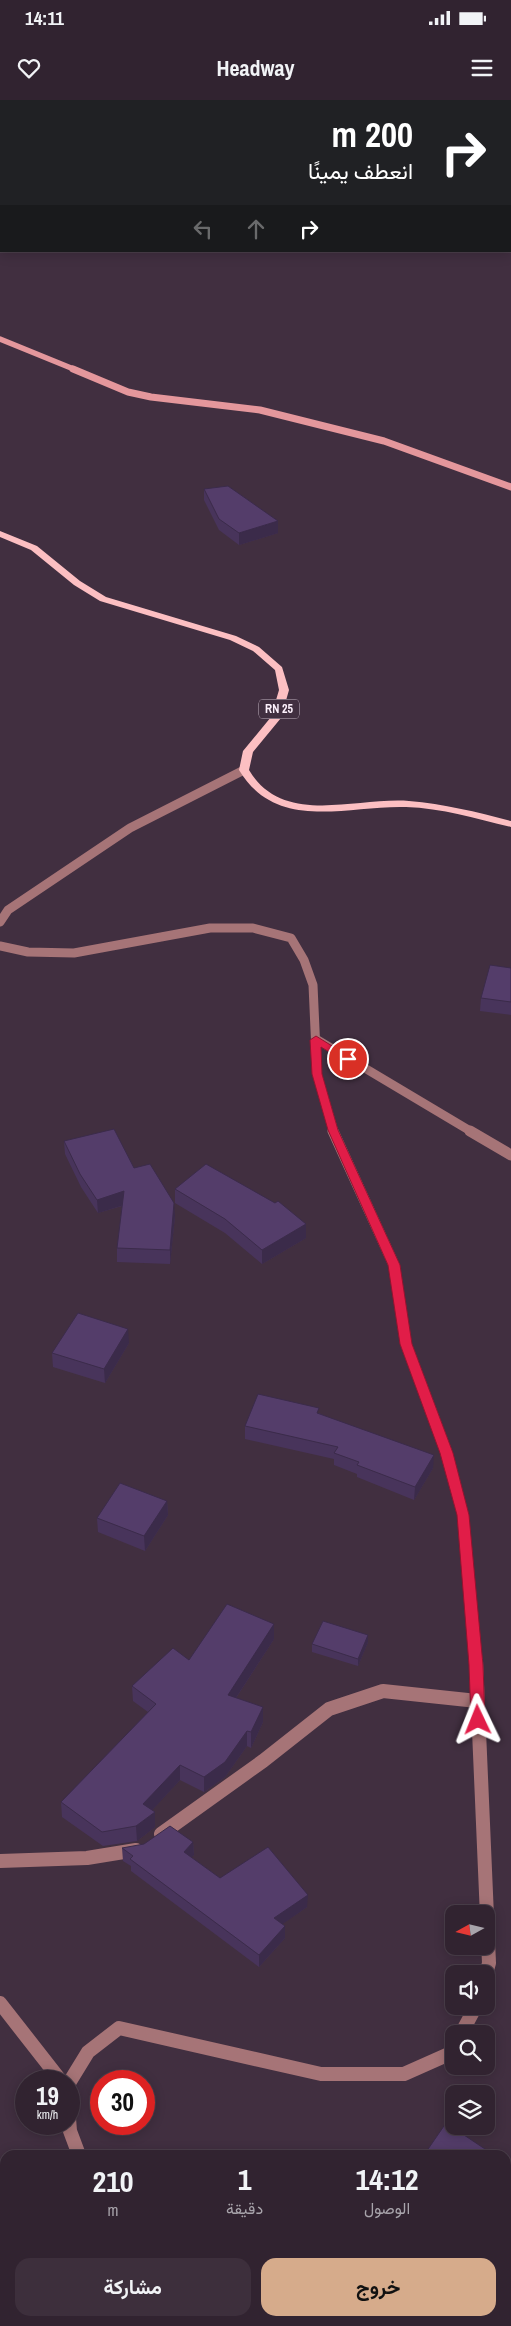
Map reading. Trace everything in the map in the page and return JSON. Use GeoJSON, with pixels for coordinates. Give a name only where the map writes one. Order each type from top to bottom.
{"type":"FeatureCollection","features":[{"type":"Feature","properties":{"kind":"main road"},"geometry":{"type":"LineString","coordinates":[[0,339],[128,392],[151,397],[260,410],[384,441],[511,487]]}},
{"type":"Feature","properties":{"kind":"main road","name":"RN 25"},"geometry":{"type":"LineString","coordinates":[[0,534],[34,548],[76,583],[102,599],[233,638],[256,649],[278,670],[284,690],[276,718],[248,751],[244,770]]}},
{"type":"Feature","properties":{"kind":"main road"},"geometry":{"type":"LineString","coordinates":[[244,770],[253,785],[270,798],[292,805],[327,808],[405,804],[443,807],[511,824]]}},
{"type":"Feature","properties":{"kind":"street"},"geometry":{"type":"LineString","coordinates":[[0,922],[8,910],[130,828],[244,770]]}},
{"type":"Feature","properties":{"kind":"street"},"geometry":{"type":"LineString","coordinates":[[0,946],[28,952],[74,953],[210,928],[253,928],[291,938],[304,960],[313,985],[317,1074],[333,1130],[394,1265],[406,1344],[447,1453],[463,1515],[476,1665],[488,1965]]}},
{"type":"Feature","properties":{"kind":"street"},"geometry":{"type":"LineString","coordinates":[[316,1040],[511,1155]]}},
{"type":"Feature","properties":{"kind":"street"},"geometry":{"type":"LineString","coordinates":[[0,1861],[87,1858],[140,1849],[263,1761],[329,1709],[383,1691],[477,1701]]}},
{"type":"Feature","properties":{"kind":"street"},"geometry":{"type":"LineString","coordinates":[[0,2003],[52,2070]]}},
{"type":"Feature","properties":{"kind":"street"},"geometry":{"type":"LineString","coordinates":[[77,2070],[88,2052],[119,2028],[321,2074],[404,2074],[445,2056]]}},
{"type":"Feature","properties":{"kind":"street"},"geometry":{"type":"LineString","coordinates":[[72,2135],[77,2150]]}},
{"type":"Feature","properties":{"kind":"building"},"geometry":{"type":"Polygon","coordinates":[[[228,486],[278,521],[239,533],[219,519],[204,489],[228,486]]]}},
{"type":"Feature","properties":{"kind":"building"},"geometry":{"type":"Polygon","coordinates":[[[490,965],[511,968],[511,1002],[481,998],[490,965]]]}},
{"type":"Feature","properties":{"kind":"building"},"geometry":{"type":"Polygon","coordinates":[[[114,1129],[134,1168],[150,1164],[174,1203],[170,1250],[117,1248],[124,1191],[97,1200],[80,1174],[64,1141],[114,1129]]]}},
{"type":"Feature","properties":{"kind":"building"},"geometry":{"type":"Polygon","coordinates":[[[206,1164],[275,1203],[278,1201],[306,1224],[262,1250],[225,1219],[175,1189],[206,1164]]]}},
{"type":"Feature","properties":{"kind":"building"},"geometry":{"type":"Polygon","coordinates":[[[78,1313],[128,1329],[104,1369],[52,1353],[78,1313]]]}},
{"type":"Feature","properties":{"kind":"building"},"geometry":{"type":"Polygon","coordinates":[[[258,1394],[319,1408],[317,1413],[434,1455],[415,1487],[357,1465],[359,1462],[334,1453],[338,1447],[245,1426],[258,1394]]]}},
{"type":"Feature","properties":{"kind":"building"},"geometry":{"type":"Polygon","coordinates":[[[120,1483],[167,1501],[144,1536],[97,1518],[120,1483]]]}},
{"type":"Feature","properties":{"kind":"building"},"geometry":{"type":"Polygon","coordinates":[[[227,1604],[274,1624],[228,1695],[263,1707],[251,1732],[247,1731],[225,1762],[204,1777],[180,1765],[143,1804],[155,1812],[136,1826],[102,1832],[61,1802],[156,1704],[132,1686],[173,1648],[189,1660],[227,1604]]]}},
{"type":"Feature","properties":{"kind":"building"},"geometry":{"type":"Polygon","coordinates":[[[323,1621],[368,1635],[358,1659],[312,1644],[323,1621]]]}},
{"type":"Feature","properties":{"kind":"building"},"geometry":{"type":"Polygon","coordinates":[[[170,1826],[193,1842],[184,1852],[220,1878],[268,1847],[308,1895],[274,1918],[285,1926],[259,1955],[130,1859],[133,1856],[122,1848],[144,1844],[170,1826]]]}},
{"type":"Feature","properties":{"kind":"building"},"geometry":{"type":"Polygon","coordinates":[[[445,2124],[445,2135],[464,2135],[486,2150],[427,2150],[445,2124]]]}},
{"type":"Feature","properties":{"kind":"route"},"geometry":{"type":"LineString","coordinates":[[348,1059],[316,1040],[317,1074],[333,1130],[394,1265],[406,1344],[447,1453],[463,1515],[476,1665],[478,1720]]}}]}
